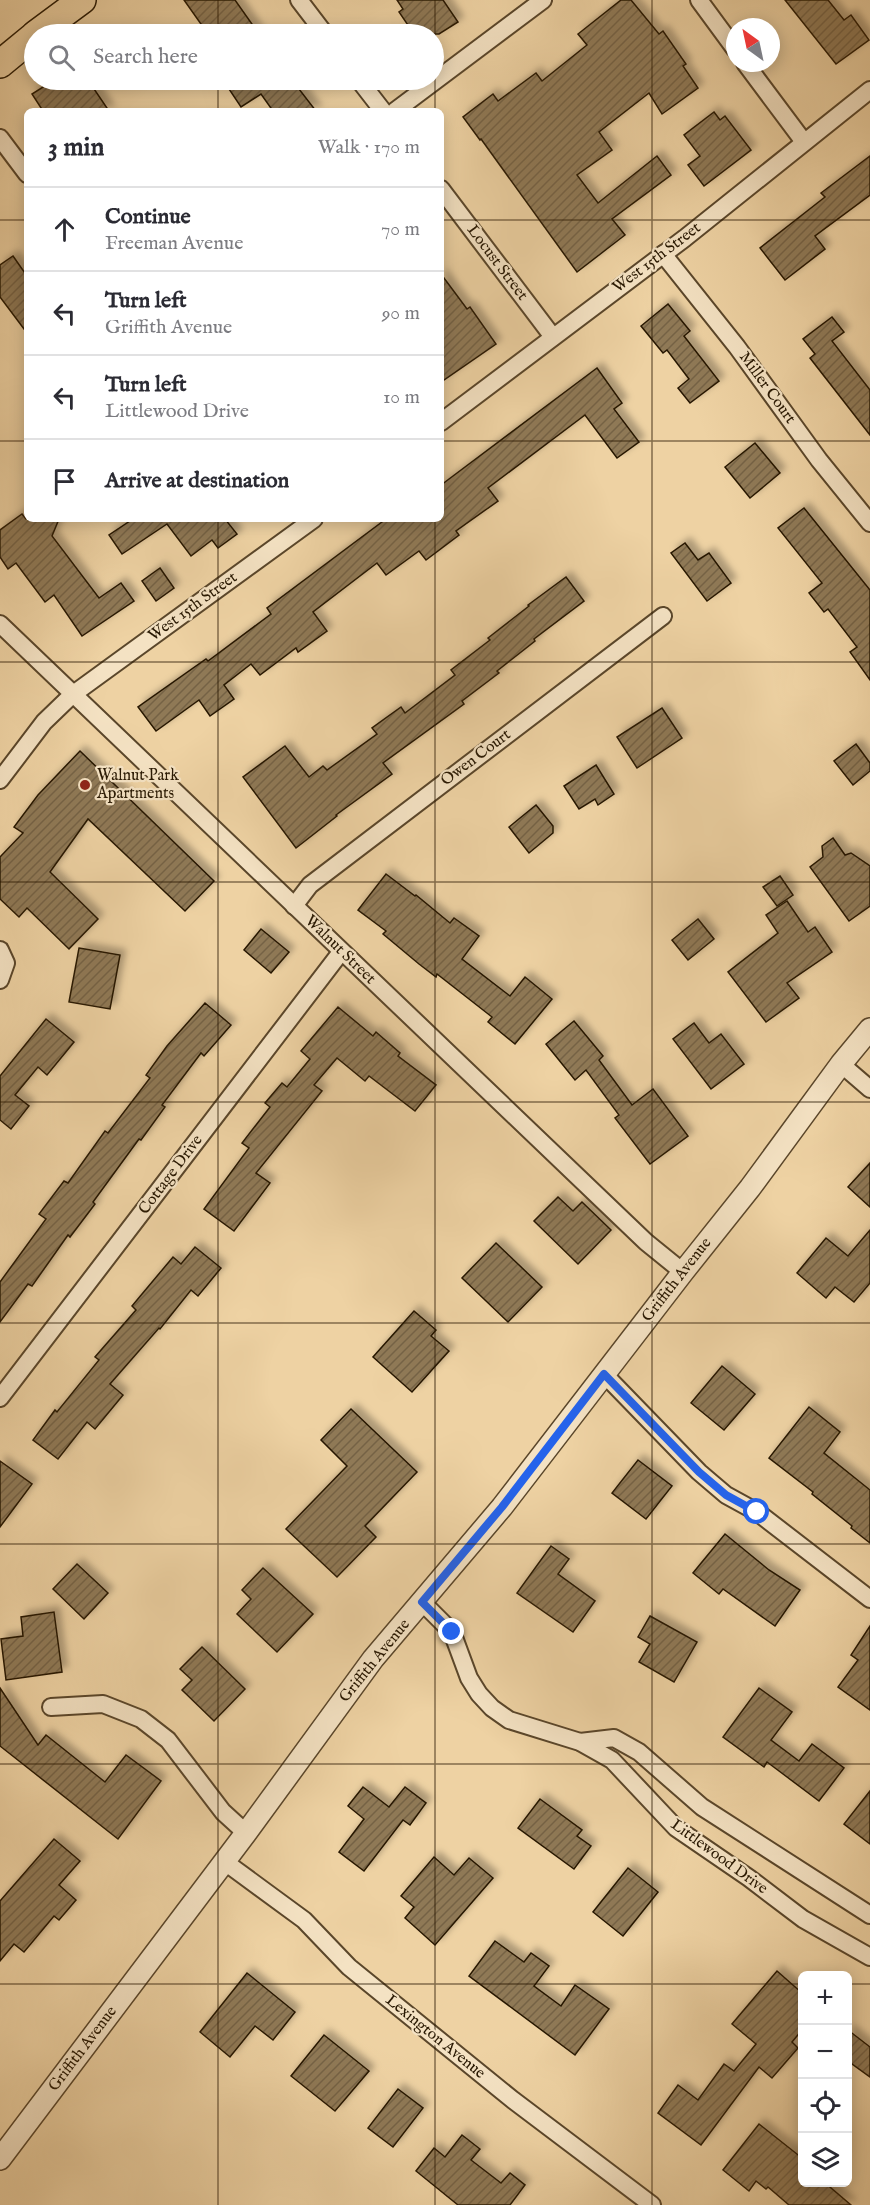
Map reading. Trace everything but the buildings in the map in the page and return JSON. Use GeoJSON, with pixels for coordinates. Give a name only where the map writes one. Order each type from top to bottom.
{"type":"FeatureCollection","features":[{"type":"Feature","properties":{"kind":"main road"},"geometry":{"type":"LineString","coordinates":[[50,24],[82,0]]}},
{"type":"Feature","properties":{"kind":"main road"},"geometry":{"type":"LineString","coordinates":[[0,64],[24,44]]}},
{"type":"Feature","properties":{"kind":"street"},"geometry":{"type":"LineString","coordinates":[[299,0],[317,24]]}},
{"type":"Feature","properties":{"kind":"street"},"geometry":{"type":"LineString","coordinates":[[444,74],[543,0]]}},
{"type":"Feature","properties":{"kind":"street"},"geometry":{"type":"LineString","coordinates":[[699,0],[726,37]]}},
{"type":"Feature","properties":{"kind":"street"},"geometry":{"type":"LineString","coordinates":[[752,72],[804,142]]}},
{"type":"Feature","properties":{"kind":"street"},"geometry":{"type":"LineString","coordinates":[[367,90],[381,108]]}},
{"type":"Feature","properties":{"kind":"street"},"geometry":{"type":"LineString","coordinates":[[399,108],[423,90]]}},
{"type":"Feature","properties":{"kind":"street","name":"West 15th Street"},"geometry":{"type":"LineString","coordinates":[[444,420],[663,254],[870,90]]}},
{"type":"Feature","properties":{"kind":"street"},"geometry":{"type":"LineString","coordinates":[[0,138],[24,170]]}},
{"type":"Feature","properties":{"kind":"street","name":"Locust Street"},"geometry":{"type":"LineString","coordinates":[[444,193],[553,337]]}},
{"type":"Feature","properties":{"kind":"street","name":"Miller Court"},"geometry":{"type":"LineString","coordinates":[[663,254],[737,347],[819,460],[870,523]]}},
{"type":"Feature","properties":{"kind":"street","name":"West 15th Street"},"geometry":{"type":"LineString","coordinates":[[0,780],[44,722],[72,695],[294,525]]}},
{"type":"Feature","properties":{"kind":"street","name":"Owen Court"},"geometry":{"type":"LineString","coordinates":[[294,906],[310,885],[663,616]]}},
{"type":"Feature","properties":{"kind":"street","name":"Walnut Street"},"geometry":{"type":"LineString","coordinates":[[0,624],[646,1242],[683,1272]]}},
{"type":"Feature","properties":{"kind":"street"},"geometry":{"type":"LineString","coordinates":[[0,950],[6,963],[0,980]]}},
{"type":"Feature","properties":{"kind":"street","name":"Cottage Drive"},"geometry":{"type":"LineString","coordinates":[[0,1398],[342,952]]}},
{"type":"Feature","properties":{"kind":"street","name":"Griffith Avenue"},"geometry":{"type":"LineString","coordinates":[[0,2159],[225,1862],[373,1659],[502,1507],[750,1188],[841,1064],[870,1029]]}},
{"type":"Feature","properties":{"kind":"street"},"geometry":{"type":"LineString","coordinates":[[841,1064],[870,1089]]}},
{"type":"Feature","properties":{"kind":"street"},"geometry":{"type":"LineString","coordinates":[[604,1374],[708,1480],[726,1495],[757,1512],[870,1599]]}},
{"type":"Feature","properties":{"kind":"street","name":"Littlewood Drive"},"geometry":{"type":"LineString","coordinates":[[422,1602],[452,1632],[469,1678],[492,1708],[509,1720],[580,1742],[612,1760],[676,1828],[749,1878],[803,1919],[870,1957]]}},
{"type":"Feature","properties":{"kind":"street"},"geometry":{"type":"LineString","coordinates":[[51,1707],[103,1704],[141,1719],[168,1740],[223,1812],[246,1833]]}},
{"type":"Feature","properties":{"kind":"street","name":"Littlewood Drive"},"geometry":{"type":"LineString","coordinates":[[580,1742],[614,1738],[639,1752],[702,1807],[870,1915]]}},
{"type":"Feature","properties":{"kind":"street","name":"Lexington Avenue"},"geometry":{"type":"LineString","coordinates":[[225,1862],[297,1915],[349,1967],[513,2100],[652,2205]]}},
{"type":"Feature","properties":{"kind":"place","name":"Walnut Park Apartments"},"geometry":{"type":"Point","coordinates":[85,785]}},
{"type":"Feature","properties":{"kind":"route"},"geometry":{"type":"LineString","coordinates":[[452,1632],[422,1602],[502,1507],[604,1374],[699,1472],[726,1495],[757,1512]]}}]}
